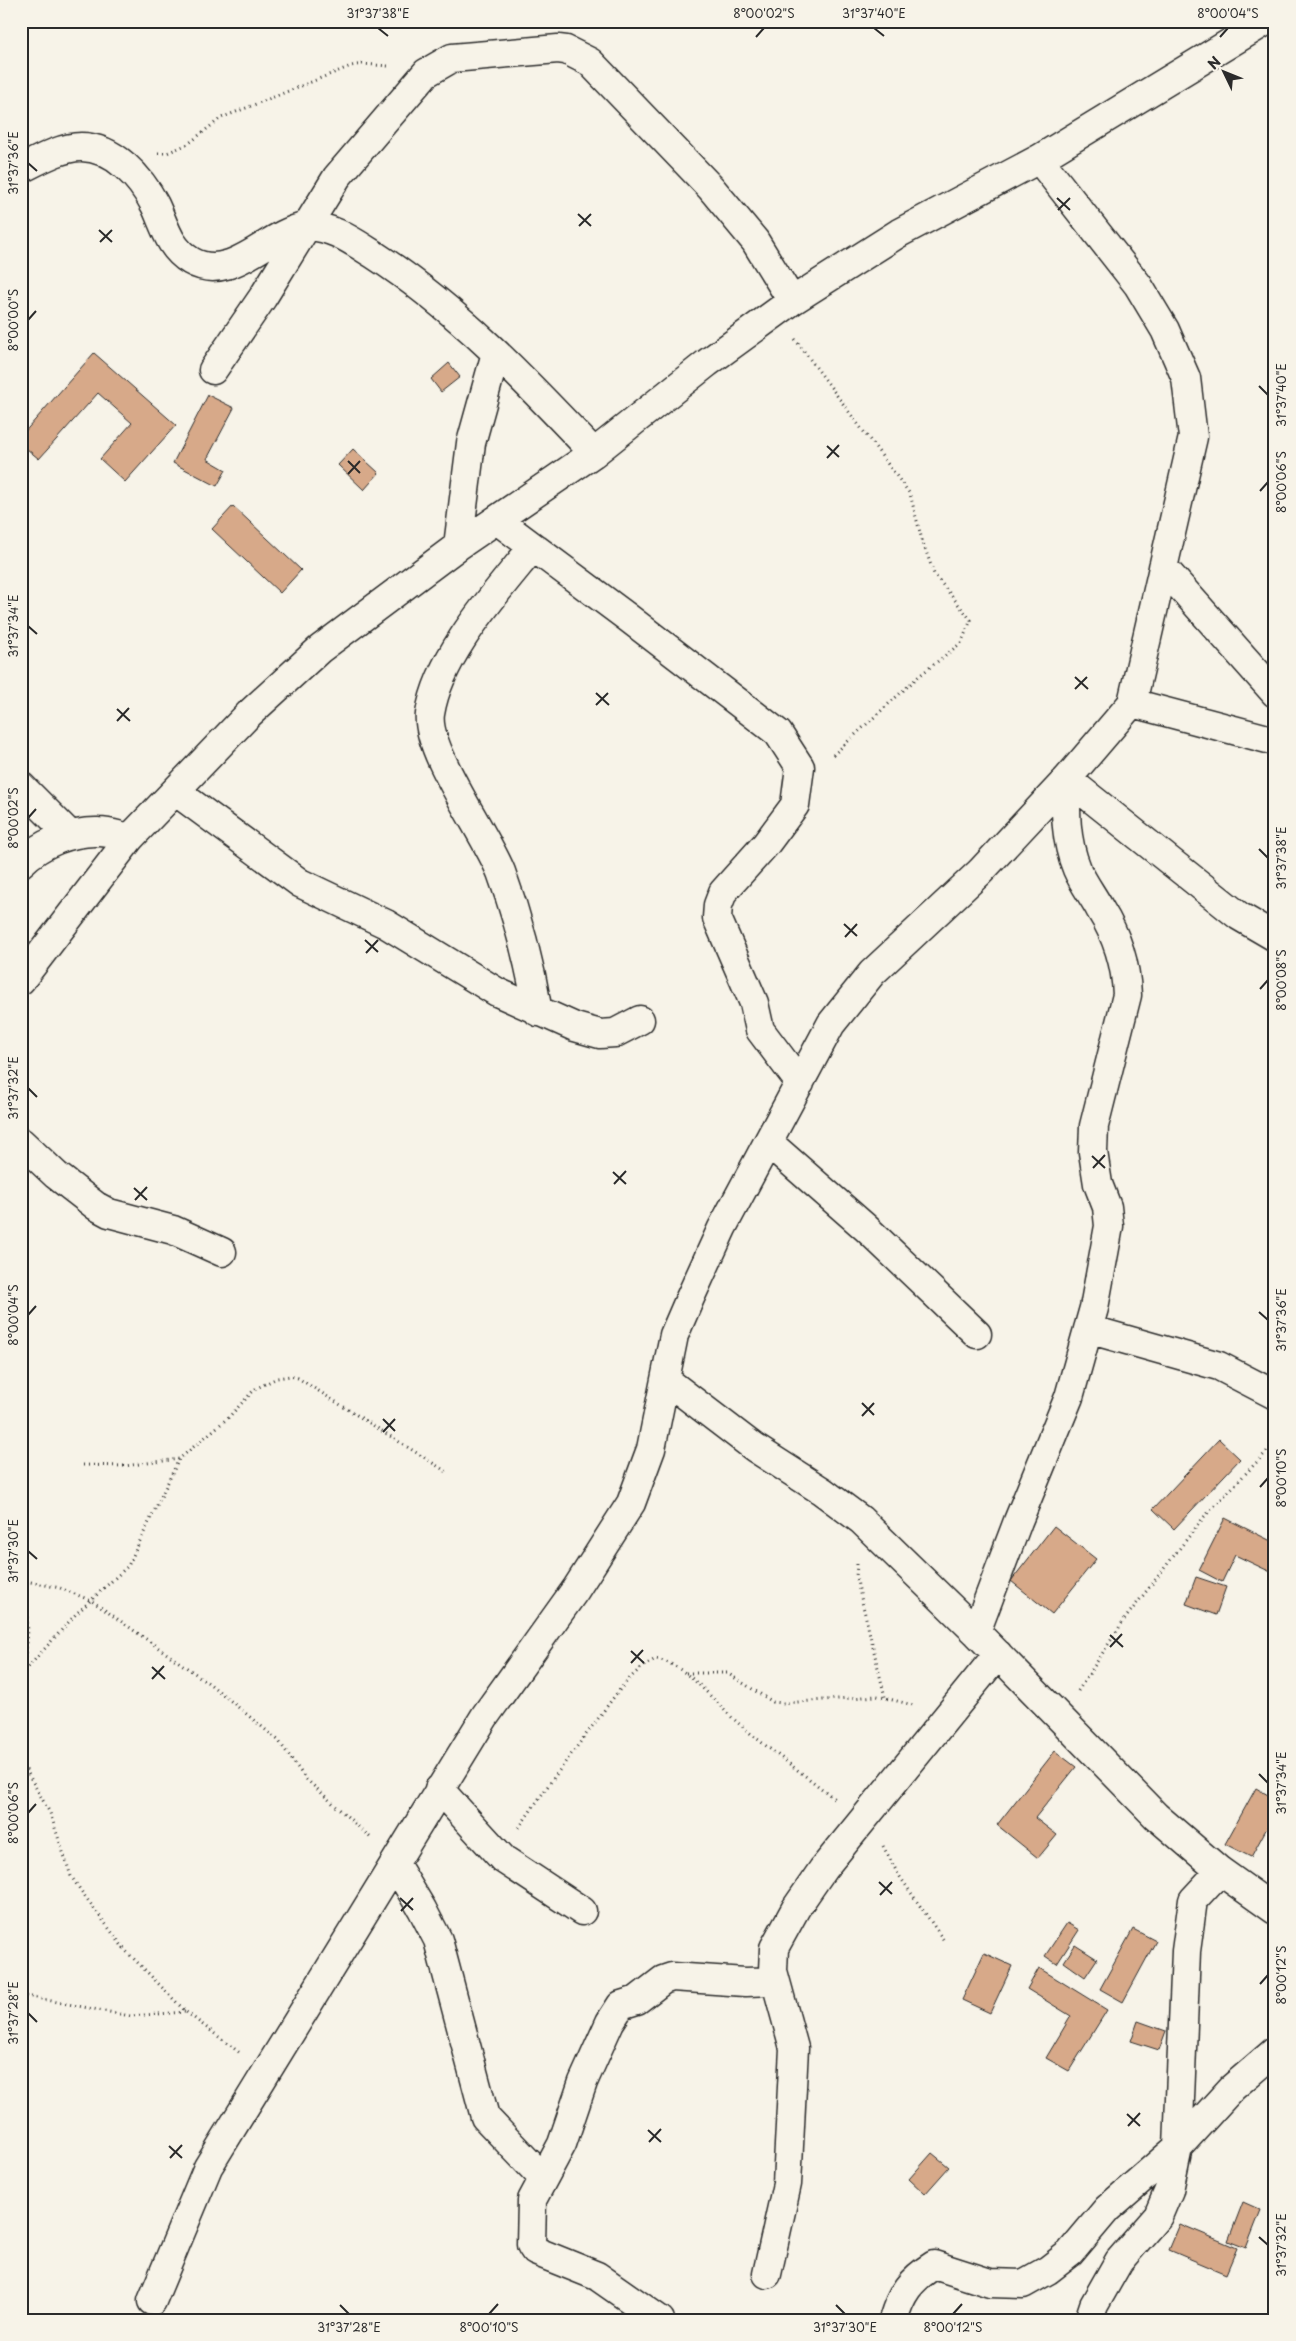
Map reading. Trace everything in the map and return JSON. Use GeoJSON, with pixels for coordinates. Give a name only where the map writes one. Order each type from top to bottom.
{"type":"FeatureCollection","features":[{"type":"Feature","properties":{"kind":"street"},"geometry":{"type":"LineString","coordinates":[[21,980],[130,838],[250,714],[320,650],[458,546],[594,454],[707,362],[784,306],[899,233],[1039,158],[1266,21]]}},
{"type":"Feature","properties":{"kind":"street"},"geometry":{"type":"LineString","coordinates":[[213,370],[263,297],[337,177],[414,86],[436,66],[461,56],[558,49],[566,50],[586,59],[711,188],[755,240],[784,306]]}},
{"type":"Feature","properties":{"kind":"street"},"geometry":{"type":"LineString","coordinates":[[21,169],[49,155],[80,147],[106,153],[119,160],[145,191],[154,204],[174,246],[191,261],[206,267],[217,268],[235,261],[275,239],[304,228],[322,228],[335,232],[386,263],[434,296],[534,389],[594,454]]}},
{"type":"Feature","properties":{"kind":"street"},"geometry":{"type":"LineString","coordinates":[[152,2301],[208,2167],[485,1716],[576,1589],[631,1503],[651,1449],[674,1336],[722,1228],[830,1024],[872,973],[980,872],[1067,779],[1132,703],[1193,436],[1186,378],[1165,330],[1138,285],[1039,158]]}},
{"type":"Feature","properties":{"kind":"street"},"geometry":{"type":"LineString","coordinates":[[458,546],[470,443],[496,353]]}},
{"type":"Feature","properties":{"kind":"street"},"geometry":{"type":"LineString","coordinates":[[497,520],[778,734],[800,767],[795,805],[766,844],[723,892],[718,906],[718,918],[754,1003],[760,1030],[800,1083]]}},
{"type":"Feature","properties":{"kind":"street"},"geometry":{"type":"LineString","coordinates":[[533,547],[476,619],[452,656],[436,692],[430,724],[434,742],[457,791],[486,839],[500,872],[529,959],[538,1012]]}},
{"type":"Feature","properties":{"kind":"street"},"geometry":{"type":"LineString","coordinates":[[1163,567],[1272,686]]}},
{"type":"Feature","properties":{"kind":"street"},"geometry":{"type":"LineString","coordinates":[[1132,703],[1275,741]]}},
{"type":"Feature","properties":{"kind":"street"},"geometry":{"type":"LineString","coordinates":[[1067,779],[1239,916],[1275,937]]}},
{"type":"Feature","properties":{"kind":"street"},"geometry":{"type":"LineString","coordinates":[[976,1632],[1018,1521],[1069,1397],[1103,1266],[1109,1226],[1107,1207],[1098,1184],[1093,1152],[1094,1126],[1127,995],[1126,975],[1115,937],[1077,871],[1065,818],[1067,779]]}},
{"type":"Feature","properties":{"kind":"street"},"geometry":{"type":"LineString","coordinates":[[21,786],[70,835]]}},
{"type":"Feature","properties":{"kind":"street"},"geometry":{"type":"LineString","coordinates":[[175,791],[300,883],[386,924],[498,992],[538,1012],[575,1027],[600,1034],[616,1033],[640,1020]]}},
{"type":"Feature","properties":{"kind":"street"},"geometry":{"type":"LineString","coordinates":[[21,863],[35,850],[70,835],[100,832],[130,838]]}},
{"type":"Feature","properties":{"kind":"street"},"geometry":{"type":"LineString","coordinates":[[21,1142],[56,1175],[96,1206],[109,1213],[172,1230],[222,1252]]}},
{"type":"Feature","properties":{"kind":"street"},"geometry":{"type":"LineString","coordinates":[[768,1142],[866,1228],[977,1334]]}},
{"type":"Feature","properties":{"kind":"street"},"geometry":{"type":"LineString","coordinates":[[1088,1329],[1219,1366],[1275,1395]]}},
{"type":"Feature","properties":{"kind":"street"},"geometry":{"type":"LineString","coordinates":[[666,1380],[755,1448],[822,1491],[861,1520],[998,1654],[1156,1816],[1220,1870],[1275,1910]]}},
{"type":"Feature","properties":{"kind":"street"},"geometry":{"type":"LineString","coordinates":[[767,2274],[788,2184],[794,2048],[775,1981],[772,1963],[777,1941],[807,1892],[861,1821],[998,1654]]}},
{"type":"Feature","properties":{"kind":"street"},"geometry":{"type":"LineString","coordinates":[[439,1789],[503,1859],[582,1911]]}},
{"type":"Feature","properties":{"kind":"street"},"geometry":{"type":"LineString","coordinates":[[395,1864],[438,1940],[485,2117],[500,2135],[543,2178]]}},
{"type":"Feature","properties":{"kind":"street"},"geometry":{"type":"LineString","coordinates":[[1089,2320],[1094,2305],[1119,2261],[1158,2216],[1169,2190],[1178,2147],[1186,1951],[1193,1900],[1220,1870]]}},
{"type":"Feature","properties":{"kind":"street"},"geometry":{"type":"LineString","coordinates":[[648,2317],[597,2276],[545,2256],[532,2248],[532,2200],[562,2144],[583,2082],[610,2022],[621,2005],[637,2000],[664,1980],[672,1977],[745,1982],[775,1981]]}},
{"type":"Feature","properties":{"kind":"street"},"geometry":{"type":"LineString","coordinates":[[893,2320],[899,2298],[918,2275],[934,2265],[990,2283],[1023,2284],[1048,2270],[1070,2253],[1107,2209],[1178,2147],[1232,2088],[1275,2051]]}},
{"type":"Feature","properties":{"kind":"path"},"geometry":{"type":"LineString","coordinates":[[106,153],[167,153],[180,149],[221,118],[351,66],[436,66]]}},
{"type":"Feature","properties":{"kind":"path"},"geometry":{"type":"LineString","coordinates":[[784,306],[910,494],[922,540],[934,574],[971,620],[961,643],[919,676],[826,761],[800,767]]}},
{"type":"Feature","properties":{"kind":"path"},"geometry":{"type":"LineString","coordinates":[[21,1674],[48,1644],[128,1566],[179,1459],[222,1424],[255,1389],[277,1378],[290,1376],[310,1384],[370,1426],[447,1472]]}},
{"type":"Feature","properties":{"kind":"path"},"geometry":{"type":"LineString","coordinates":[[1060,1719],[1124,1620],[1204,1517],[1275,1443]]}},
{"type":"Feature","properties":{"kind":"path"},"geometry":{"type":"LineString","coordinates":[[83,1465],[124,1466],[179,1459]]}},
{"type":"Feature","properties":{"kind":"path"},"geometry":{"type":"LineString","coordinates":[[861,1520],[856,1577],[885,1697]]}},
{"type":"Feature","properties":{"kind":"path"},"geometry":{"type":"LineString","coordinates":[[21,1580],[60,1588],[92,1601],[210,1684],[278,1740],[305,1778],[395,1864]]}},
{"type":"Feature","properties":{"kind":"path"},"geometry":{"type":"LineString","coordinates":[[21,1592],[29,1614],[28,1648],[21,1674]]}},
{"type":"Feature","properties":{"kind":"path"},"geometry":{"type":"LineString","coordinates":[[503,1859],[515,1834],[544,1791],[634,1674],[656,1659],[673,1665],[685,1674],[737,1722],[861,1821],[882,1842],[898,1874],[945,1942]]}},
{"type":"Feature","properties":{"kind":"path"},"geometry":{"type":"LineString","coordinates":[[685,1674],[727,1673],[773,1702],[885,1697],[919,1708],[953,1710]]}},
{"type":"Feature","properties":{"kind":"path"},"geometry":{"type":"LineString","coordinates":[[21,1761],[50,1813],[71,1876],[125,1950],[186,2012],[267,2071]]}},
{"type":"Feature","properties":{"kind":"path"},"geometry":{"type":"LineString","coordinates":[[21,1995],[130,2016],[186,2012]]}},
{"type":"Feature","properties":{"kind":"building"},"geometry":{"type":"Polygon","coordinates":[[[94,353],[176,425],[125,482],[100,459],[132,423],[98,393],[39,459],[21,444],[21,436],[94,353]]]}},
{"type":"Feature","properties":{"kind":"building"},"geometry":{"type":"Polygon","coordinates":[[[449,363],[460,377],[441,392],[431,379],[449,363]]]}},
{"type":"Feature","properties":{"kind":"building"},"geometry":{"type":"Polygon","coordinates":[[[208,395],[234,408],[207,459],[226,470],[217,486],[173,463],[208,395]]]}},
{"type":"Feature","properties":{"kind":"building"},"geometry":{"type":"Polygon","coordinates":[[[353,449],[379,473],[364,490],[338,465],[353,449]]]}},
{"type":"Feature","properties":{"kind":"building"},"geometry":{"type":"Polygon","coordinates":[[[233,506],[301,570],[280,593],[212,529],[233,506]]]}},
{"type":"Feature","properties":{"kind":"building"},"geometry":{"type":"Polygon","coordinates":[[[1219,1439],[1240,1459],[1174,1529],[1153,1509],[1219,1439]]]}},
{"type":"Feature","properties":{"kind":"building"},"geometry":{"type":"Polygon","coordinates":[[[1225,1518],[1275,1543],[1275,1574],[1235,1555],[1222,1582],[1199,1570],[1225,1518]]]}},
{"type":"Feature","properties":{"kind":"building"},"geometry":{"type":"Polygon","coordinates":[[[1054,1526],[1096,1559],[1052,1614],[1011,1581],[1054,1526]]]}},
{"type":"Feature","properties":{"kind":"building"},"geometry":{"type":"Polygon","coordinates":[[[1196,1577],[1226,1587],[1216,1615],[1186,1604],[1196,1577]]]}},
{"type":"Feature","properties":{"kind":"building"},"geometry":{"type":"Polygon","coordinates":[[[1055,1751],[1076,1767],[1035,1818],[1057,1835],[1038,1858],[997,1825],[1055,1751]]]}},
{"type":"Feature","properties":{"kind":"building"},"geometry":{"type":"Polygon","coordinates":[[[1256,1788],[1275,1799],[1275,1813],[1251,1857],[1225,1844],[1256,1788]]]}},
{"type":"Feature","properties":{"kind":"building"},"geometry":{"type":"Polygon","coordinates":[[[1067,1923],[1079,1930],[1057,1964],[1045,1956],[1067,1923]]]}},
{"type":"Feature","properties":{"kind":"building"},"geometry":{"type":"Polygon","coordinates":[[[1133,1929],[1156,1941],[1123,2002],[1100,1989],[1133,1929]]]}},
{"type":"Feature","properties":{"kind":"building"},"geometry":{"type":"Polygon","coordinates":[[[1075,1945],[1097,1959],[1085,1977],[1064,1962],[1075,1945]]]}},
{"type":"Feature","properties":{"kind":"building"},"geometry":{"type":"Polygon","coordinates":[[[984,1953],[1012,1966],[990,2013],[962,2000],[984,1953]]]}},
{"type":"Feature","properties":{"kind":"building"},"geometry":{"type":"Polygon","coordinates":[[[1039,1968],[1107,2010],[1069,2071],[1046,2058],[1071,2016],[1027,1989],[1039,1968]]]}},
{"type":"Feature","properties":{"kind":"building"},"geometry":{"type":"Polygon","coordinates":[[[1138,2021],[1166,2031],[1159,2050],[1131,2041],[1138,2021]]]}},
{"type":"Feature","properties":{"kind":"building"},"geometry":{"type":"Polygon","coordinates":[[[932,2153],[949,2167],[925,2194],[909,2179],[932,2153]]]}},
{"type":"Feature","properties":{"kind":"building"},"geometry":{"type":"Polygon","coordinates":[[[1243,2202],[1261,2210],[1246,2248],[1228,2241],[1243,2202]]]}},
{"type":"Feature","properties":{"kind":"building"},"geometry":{"type":"Polygon","coordinates":[[[1180,2224],[1237,2248],[1226,2274],[1169,2250],[1180,2224]]]}}]}
